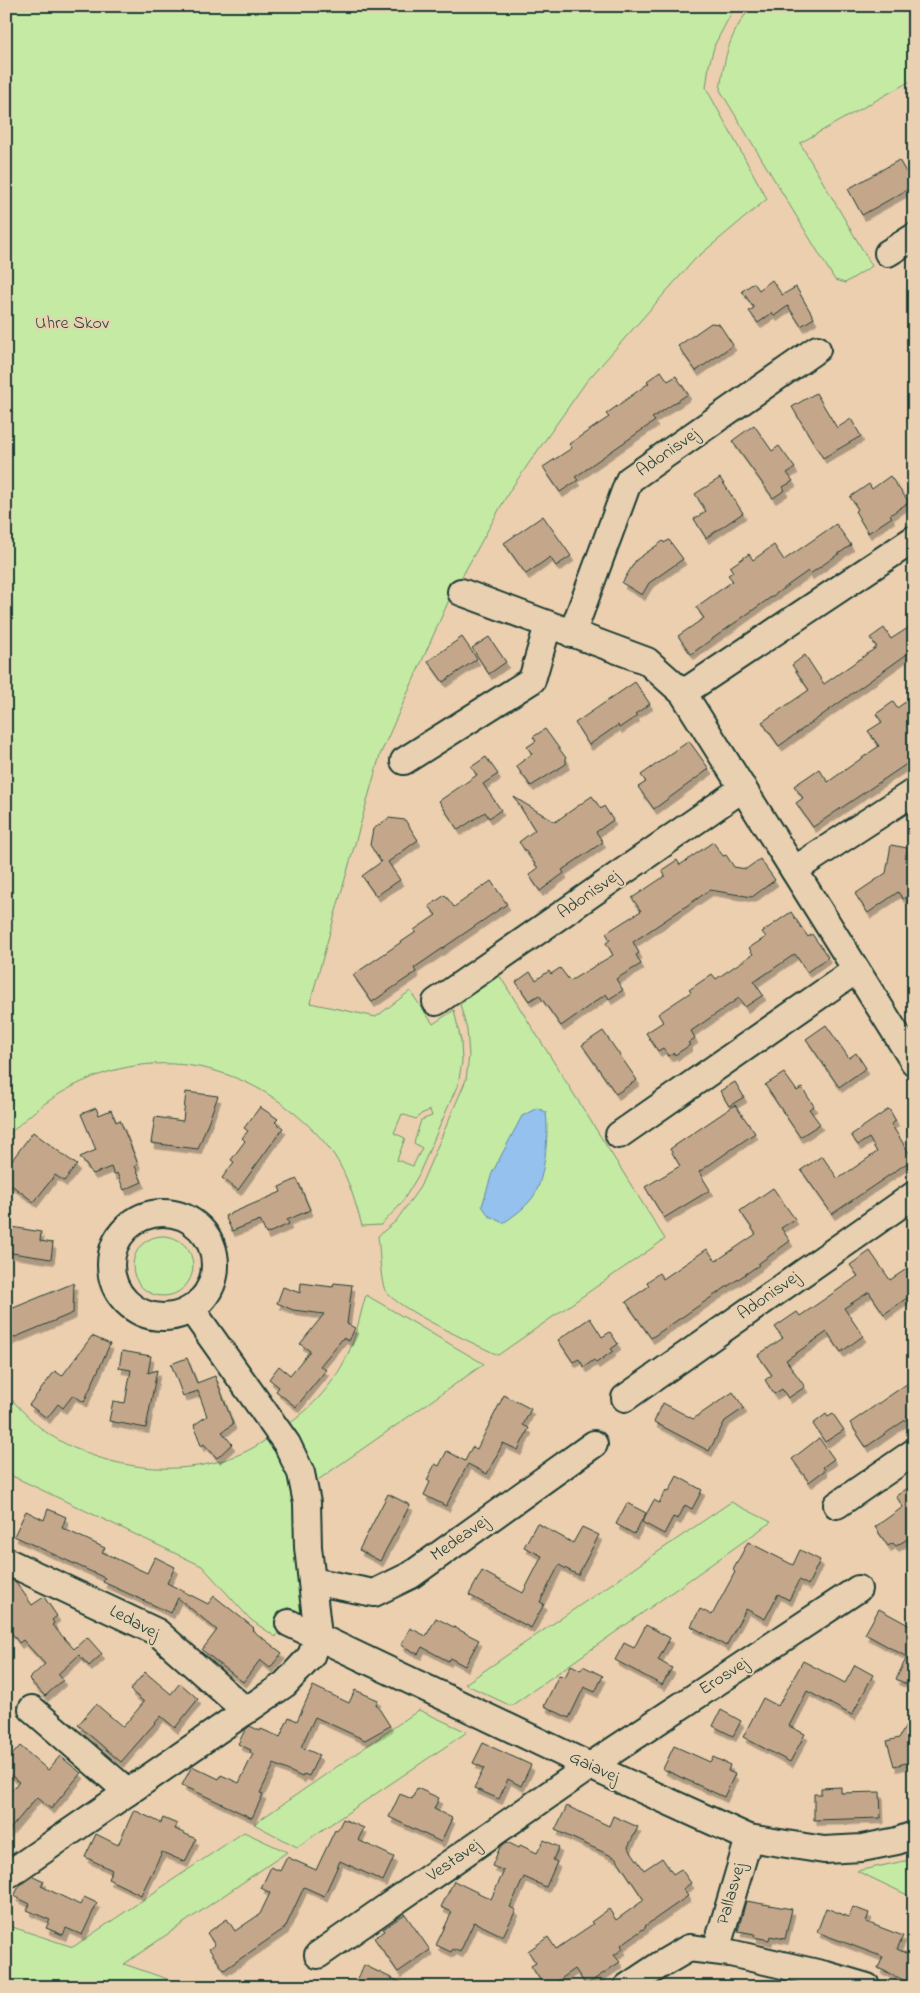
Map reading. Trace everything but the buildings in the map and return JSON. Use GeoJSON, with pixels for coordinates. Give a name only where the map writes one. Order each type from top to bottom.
{"type":"FeatureCollection","features":[{"type":"Feature","properties":{"kind":"street"},"geometry":{"type":"LineString","coordinates":[[888,253],[914,237]]}},
{"type":"Feature","properties":{"kind":"street","name":"Adonisvej"},"geometry":{"type":"LineString","coordinates":[[404,761],[532,680],[560,629],[630,480],[817,349]]}},
{"type":"Feature","properties":{"kind":"street"},"geometry":{"type":"LineString","coordinates":[[683,693],[914,539]]}},
{"type":"Feature","properties":{"kind":"street"},"geometry":{"type":"LineString","coordinates":[[461,592],[647,661],[683,693],[914,1062]]}},
{"type":"Feature","properties":{"kind":"street","name":"Adonisvej"},"geometry":{"type":"LineString","coordinates":[[436,1002],[742,788]]}},
{"type":"Feature","properties":{"kind":"street"},"geometry":{"type":"LineString","coordinates":[[794,870],[914,792]]}},
{"type":"Feature","properties":{"kind":"street"},"geometry":{"type":"LineString","coordinates":[[619,1135],[856,970]]}},
{"type":"Feature","properties":{"kind":"street","name":"Adonisvej"},"geometry":{"type":"LineString","coordinates":[[625,1398],[914,1195]]}},
{"type":"Feature","properties":{"kind":"street"},"geometry":{"type":"LineString","coordinates":[[163,1212],[187,1218],[206,1234],[215,1256],[215,1277],[207,1295],[192,1310],[169,1318],[144,1316],[124,1302],[112,1281],[110,1256],[120,1233],[139,1217],[163,1212]]}},
{"type":"Feature","properties":{"kind":"street"},"geometry":{"type":"LineString","coordinates":[[7,1874],[284,1684],[311,1656],[318,1636],[308,1547],[307,1504],[301,1473],[287,1444],[192,1310]]}},
{"type":"Feature","properties":{"kind":"street","name":"Medeavej"},"geometry":{"type":"LineString","coordinates":[[312,1581],[374,1593],[411,1575],[594,1444]]}},
{"type":"Feature","properties":{"kind":"street"},"geometry":{"type":"LineString","coordinates":[[837,1505],[914,1452]]}},
{"type":"Feature","properties":{"kind":"street","name":"Ledavej"},"geometry":{"type":"LineString","coordinates":[[6,1561],[157,1632],[246,1711]]}},
{"type":"Feature","properties":{"kind":"street","name":"Erosvej"},"geometry":{"type":"LineString","coordinates":[[590,1766],[858,1589]]}},
{"type":"Feature","properties":{"kind":"street","name":"Gaiavej"},"geometry":{"type":"LineString","coordinates":[[289,1623],[590,1766],[749,1838],[824,1850],[862,1848],[897,1841],[914,1835]]}},
{"type":"Feature","properties":{"kind":"street"},"geometry":{"type":"LineString","coordinates":[[32,1709],[128,1792]]}},
{"type":"Feature","properties":{"kind":"street","name":"Vestavej"},"geometry":{"type":"LineString","coordinates":[[318,1955],[590,1766]]}},
{"type":"Feature","properties":{"kind":"street","name":"Pallasvej"},"geometry":{"type":"LineString","coordinates":[[716,1950],[749,1838]]}},
{"type":"Feature","properties":{"kind":"street","name":"Pallasvej"},"geometry":{"type":"LineString","coordinates":[[627,1987],[689,1948],[716,1950],[826,1975],[867,1987]]}},
{"type":"Feature","properties":{"kind":"green space","name":"Uhre Skov"},"geometry":{"type":"Polygon","coordinates":[[[6,6],[735,6],[715,44],[709,65],[706,88],[767,199],[695,259],[586,382],[510,490],[449,600],[380,755],[310,1003],[376,1017],[410,991],[433,1024],[454,1010],[461,1041],[462,1062],[458,1084],[418,1176],[401,1204],[381,1225],[362,1226],[354,1198],[343,1171],[334,1155],[316,1133],[280,1102],[245,1082],[209,1069],[173,1064],[137,1066],[101,1074],[68,1089],[36,1111],[6,1138],[6,6]],[[430,1110],[421,1114],[416,1119],[402,1114],[394,1133],[405,1138],[397,1160],[413,1166],[422,1148],[414,1143],[421,1120],[432,1116],[430,1110]]]}},
{"type":"Feature","properties":{"kind":"green space"},"geometry":{"type":"Polygon","coordinates":[[[752,6],[914,6],[914,79],[800,143],[872,266],[845,283],[835,280],[720,90],[729,45],[738,26],[752,6]]]}},
{"type":"Feature","properties":{"kind":"green space"},"geometry":{"type":"Polygon","coordinates":[[[494,967],[665,1239],[498,1355],[419,1316],[392,1298],[383,1285],[378,1236],[396,1221],[420,1187],[466,1080],[469,1056],[467,1030],[460,1004],[465,1001],[458,992],[494,967]]]}},
{"type":"Feature","properties":{"kind":"green space"},"geometry":{"type":"Polygon","coordinates":[[[157,1236],[169,1236],[180,1241],[188,1249],[193,1260],[191,1278],[180,1291],[169,1296],[157,1296],[146,1291],[138,1283],[133,1272],[133,1260],[138,1249],[146,1241],[157,1236]]]}},
{"type":"Feature","properties":{"kind":"green space"},"geometry":{"type":"Polygon","coordinates":[[[366,1295],[484,1364],[315,1482],[305,1449],[289,1424],[318,1399],[341,1367],[354,1338],[366,1295]]]}},
{"type":"Feature","properties":{"kind":"green space"},"geometry":{"type":"Polygon","coordinates":[[[6,1393],[27,1416],[50,1435],[96,1457],[121,1464],[173,1468],[198,1466],[223,1460],[247,1451],[270,1437],[287,1467],[297,1497],[307,1616],[288,1607],[276,1637],[251,1620],[202,1566],[6,1473],[6,1393]]]}},
{"type":"Feature","properties":{"kind":"green space"},"geometry":{"type":"Polygon","coordinates":[[[731,1502],[771,1522],[511,1706],[465,1684],[731,1502]]]}},
{"type":"Feature","properties":{"kind":"green space"},"geometry":{"type":"Polygon","coordinates":[[[419,1710],[467,1732],[297,1847],[254,1824],[419,1710]]]}},
{"type":"Feature","properties":{"kind":"green space"},"geometry":{"type":"Polygon","coordinates":[[[244,1832],[287,1852],[124,1964],[190,1987],[6,1987],[6,1925],[73,1947],[244,1832]]]}},
{"type":"Feature","properties":{"kind":"green space"},"geometry":{"type":"Polygon","coordinates":[[[914,1859],[914,1898],[857,1871],[914,1859]]]}},
{"type":"Feature","properties":{"kind":"water"},"geometry":{"type":"Polygon","coordinates":[[[537,1108],[546,1112],[547,1121],[545,1156],[541,1180],[530,1201],[503,1223],[489,1216],[482,1206],[492,1173],[522,1116],[537,1108]]]}}]}
